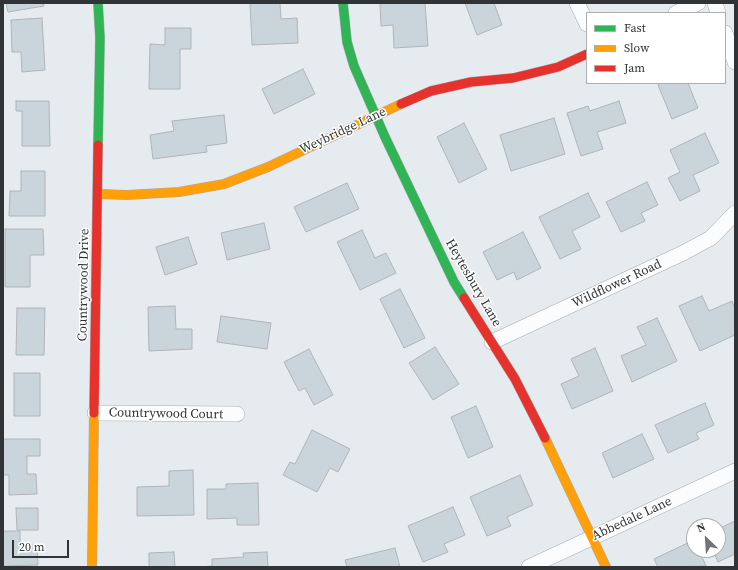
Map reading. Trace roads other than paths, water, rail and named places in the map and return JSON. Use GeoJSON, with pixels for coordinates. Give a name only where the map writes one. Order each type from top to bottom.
{"type":"FeatureCollection","features":[{"type":"Feature","properties":{"kind":"street","name":"Countrywood Drive"},"geometry":{"type":"LineString","coordinates":[[92,567],[100,38],[98,3]]}},
{"type":"Feature","properties":{"kind":"street","name":"Heytesbury Lane"},"geometry":{"type":"LineString","coordinates":[[343,3],[347,42],[352,60],[375,116],[454,282],[515,379],[533,413],[606,567]]}},
{"type":"Feature","properties":{"kind":"street"},"geometry":{"type":"LineString","coordinates":[[577,3],[586,22]]}},
{"type":"Feature","properties":{"kind":"street"},"geometry":{"type":"LineString","coordinates":[[678,12],[698,3]]}},
{"type":"Feature","properties":{"kind":"street"},"geometry":{"type":"LineString","coordinates":[[726,36],[735,62]]}},
{"type":"Feature","properties":{"kind":"street","name":"Weybridge Lane"},"geometry":{"type":"LineString","coordinates":[[98,194],[127,195],[179,192],[224,184],[268,167],[431,91],[471,82],[513,78],[558,66],[586,54]]}},
{"type":"Feature","properties":{"kind":"street","name":"Wildflower Road"},"geometry":{"type":"LineString","coordinates":[[492,342],[683,253],[711,238],[735,214]]}},
{"type":"Feature","properties":{"kind":"street","name":"Countrywood Court"},"geometry":{"type":"LineString","coordinates":[[95,413],[237,414]]}},
{"type":"Feature","properties":{"kind":"street","name":"Abbedale Lane"},"geometry":{"type":"LineString","coordinates":[[529,567],[735,471]]}}]}
